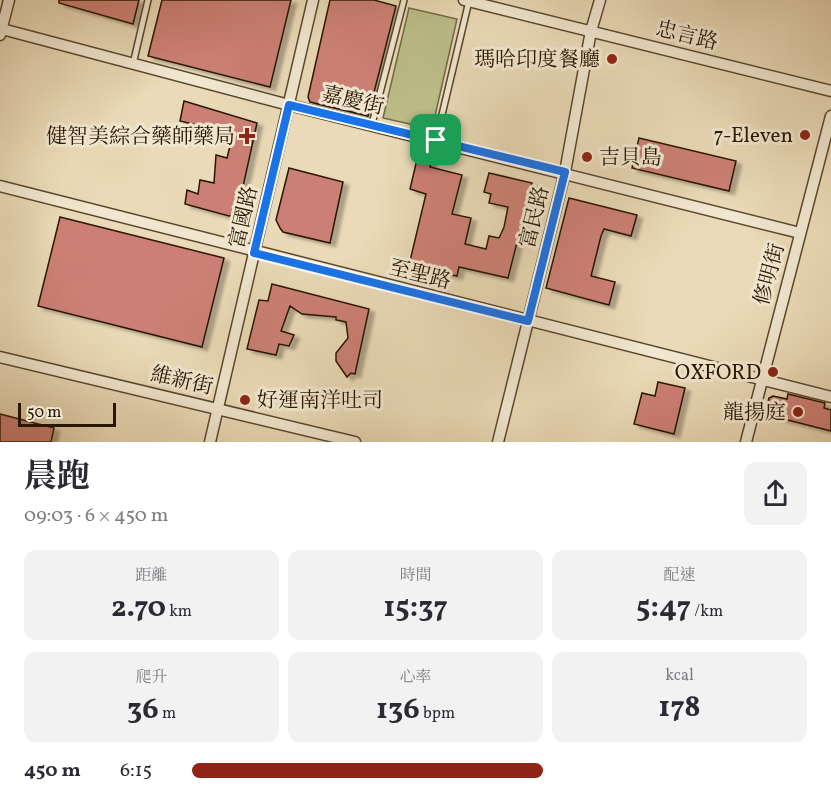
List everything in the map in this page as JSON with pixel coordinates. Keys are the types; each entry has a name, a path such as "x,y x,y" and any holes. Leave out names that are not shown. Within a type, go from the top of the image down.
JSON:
{"street":[{"path":"1,32 9,0"},
{"name":"富國路","path":"210,442 313,0"},
{"name":"富民路","path":"498,442 565,172 591,31 600,0"},
{"name":"忠言路","path":"467,1 831,91"},
{"name":"嘉慶街","path":"1,32 565,172 800,233"},
{"name":"修明街","path":"746,442 831,116"},
{"name":"至聖路","path":"0,186 254,253 831,397"},
{"name":"維新街","path":"0,357 355,442"}],"lane":[{"path":"133,64 148,0"},
{"path":"372,124 404,0"},
{"path":"436,140 467,1"}],"green space":[{"path":"409,8 457,19 432,129 383,118"}],"building":[{"path":"59,0 139,0 133,24 59,3"},
{"path":"162,0 291,0 270,87 148,56"},
{"path":"330,0 374,0 396,6 368,116 310,102 308,97"},
{"path":"184,101 257,123 237,214 229,216 185,204 187,190 198,194 200,180 214,183 216,155 227,158 233,134 180,121"},
{"path":"639,138 736,161 729,191 632,168"},
{"path":"419,151 433,155 430,167 462,175 452,214 471,218 465,244 486,249 489,236 499,238 504,227 508,207 489,203 491,194 484,192 489,173 532,183 508,278 459,267 457,276 409,265 426,194 410,189"},
{"path":"289,168 343,182 330,243 283,232 280,228 276,220"},
{"path":"569,198 637,215 631,236 604,229 601,236 591,276 615,282 609,305 546,288"},
{"path":"60,217 224,258 202,347 38,306"},
{"path":"272,284 369,309 355,374 351,373 347,377 336,361 336,353 348,338 346,322 336,320 336,317 302,314 290,306 281,331 294,335 289,346 279,344 276,355 247,349 259,300 268,301"},
{"path":"658,382 685,388 674,434 634,424 642,393 655,396"},
{"name":"龍揚庭","path":"788,394 825,403 824,408 831,410 831,431 764,414 769,398 773,396 787,399"},
{"path":"0,414 54,428 51,442 0,442"}],"place":[{"name":"瑪哈印度餐廳","path":"612,59"},
{"name":"7-Eleven","path":"805,135"},
{"name":"健智美綜合藥師藥局","path":"247,136"},
{"name":"吉貝島","path":"587,157"},
{"name":"OXFORD","path":"773,372"},
{"name":"好運南洋吐司","path":"245,400"},
{"name":"龍揚庭","path":"798,412"}],"route":[{"path":"289,105 436,140 565,172 528,321 254,253 289,105"}]}
